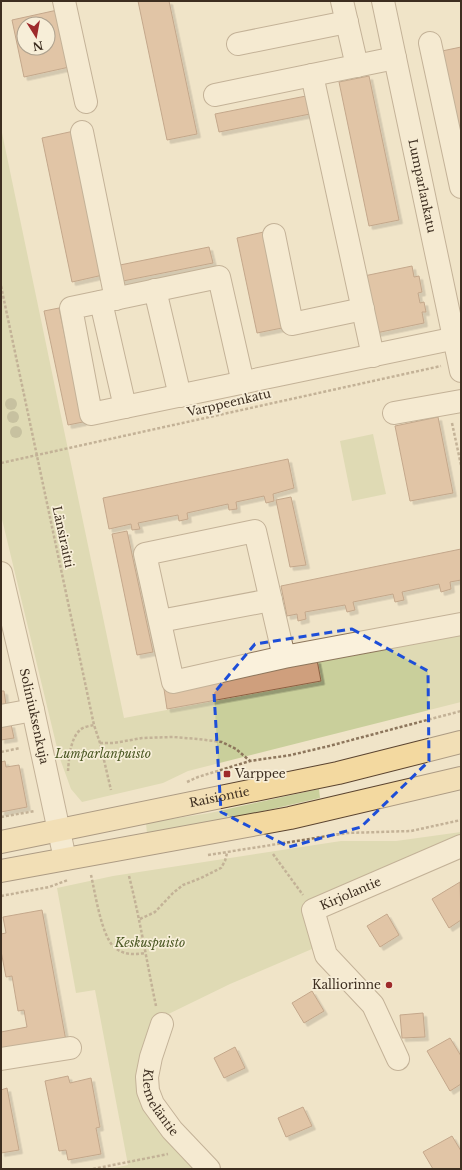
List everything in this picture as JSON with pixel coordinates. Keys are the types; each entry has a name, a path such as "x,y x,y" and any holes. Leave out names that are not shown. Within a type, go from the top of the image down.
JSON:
{"main road":[{"name":"Raisiontie","path":"1,842 338,773 461,742"},
{"path":"1,871 68,870 461,778"}],"street":[{"path":"64,1 86,102"},
{"name":"Lumparlankatu","path":"383,1 458,338 460,367"},
{"path":"238,44 345,11 357,66"},
{"path":"430,43 461,187"},
{"path":"215,95 395,58"},
{"path":"312,75 373,356"},
{"path":"82,132 125,407"},
{"path":"274,235 292,324 363,309"},
{"path":"242,383 219,277 71,308 91,414 180,396 458,338"},
{"path":"155,290 180,396"},
{"path":"394,413 461,401"},
{"path":"284,657 255,531 145,554 173,682 284,657 461,624"},
{"name":"Soliniuksenkuja","path":"1,573 68,870"},
{"path":"160,621 271,600"},
{"path":"1,716 33,710"},
{"name":"Kirjolantie","path":"398,1059 372,1005 326,956 313,910 461,846"},
{"name":"Klemeläntie","path":"162,1024 150,1057 147,1077 148,1092 152,1104 172,1130 209,1169"},
{"path":"1,1059 70,1048"}],"path":[{"name":"Länsiraitti","path":"1,286 94,725 100,743 111,790"},
{"name":"Varppeenkatu","path":"1,463 36,454 460,367"},
{"path":"186,783 198,777 250,761 291,755 329,746 461,711"},
{"path":"68,774 68,762 74,738 80,730 94,725"},
{"path":"100,743 114,743 142,738 173,737 198,739 222,742 236,749 250,761"},
{"path":"1,752 20,748"},
{"path":"1,817 34,811"},
{"path":"206,855 227,853 347,832 411,831 461,820"},
{"path":"140,919 155,912 183,884 201,878 221,868 227,853"},
{"path":"273,854 313,910"},
{"path":"1,896 49,887 68,870"},
{"path":"91,872 104,928 113,946 122,952 133,955 145,953"},
{"path":"129,876 140,919 145,953 157,1010 162,1024"},
{"path":"93,1169 166,1155 186,1145"}],"highlighted area":[{"path":"352,629 428,671 429,761 361,827 289,847 221,812 214,693 255,644"}],"green space":[{"name":"Lumparlanpuisto","path":"1,128 124,718 321,681 317,660 461,631 461,702 188,771 163,783 82,802 71,789 59,756 1,515"},
{"path":"373,434 386,494 352,501 340,441"},
{"path":"319,789 320,798 211,823 147,834 146,823 210,813"},
{"name":"Keskuspuisto","path":"461,832 461,838 301,908 319,946 230,984 150,1023 141,1080 200,1169 109,1169 128,1165 95,990 76,993 57,888 113,876 341,841 396,841"}],"building":[{"path":"138,1 169,1 197,134 167,140"},
{"path":"62,9 74,66 24,77 20,56 56,56 56,16 30,16"},
{"path":"16,19 16,39 12,20"},
{"path":"461,47 461,139 442,51"},
{"path":"369,76 399,220 369,226 339,82"},
{"path":"311,95 315,113 219,132 215,114"},
{"path":"74,131 103,275 72,282 42,138"},
{"path":"268,231 287,327 257,333 237,238"},
{"path":"209,247 213,263 118,282 115,266"},
{"path":"412,266 414,277 419,276 422,292 418,293 420,303 424,302 426,312 422,312 424,323 376,333 364,276"},
{"path":"59,308 83,422 68,425 44,311"},
{"path":"438,417 453,493 410,501 395,426"},
{"path":"288,459 294,488 273,494 274,501 266,503 264,496 236,502 237,509 229,510 228,504 187,513 188,519 179,521 178,515 138,523 140,529 132,530 131,524 109,529 103,498"},
{"path":"291,497 306,565 290,567 276,500"},
{"path":"127,531 153,652 137,655 112,534"},
{"path":"461,549 461,580 450,582 451,589 441,592 439,584 402,592 404,600 395,602 393,594 353,602 355,610 347,612 345,605 305,612 306,619 298,621 297,614 287,616 281,586"},
{"path":"317,660 321,681 167,709 164,689"},
{"path":"1,691 4,691 6,705 1,706"},
{"path":"11,724 14,738 1,740 1,726"},
{"path":"5,761 6,767 19,765 27,807 1,812 1,762"},
{"path":"460,882 461,920 449,928 432,899"},
{"path":"42,910 66,1041 1,1054 1,1032 27,1027 24,1010 18,1011 12,976 6,977 1,951 1,934 6,933 3,917"},
{"path":"387,914 399,935 380,947 367,926"},
{"path":"312,991 324,1011 304,1023 292,1003"},
{"path":"423,1013 425,1037 402,1038 400,1015"},
{"path":"450,1038 461,1056 461,1084 450,1091 427,1051"},
{"path":"235,1047 245,1068 224,1078 214,1058"},
{"path":"68,1076 70,1083 91,1078 100,1127 96,1128 101,1154 68,1160 66,1150 59,1151 45,1081"},
{"path":"7,1088 19,1150 1,1153 1,1090"},
{"path":"303,1107 312,1126 286,1137 278,1118"},
{"path":"452,1136 461,1151 461,1169 433,1169 423,1152"}],"place":[{"name":"Varppee","path":"227,774"},
{"name":"Kalliorinne","path":"389,985"}]}
